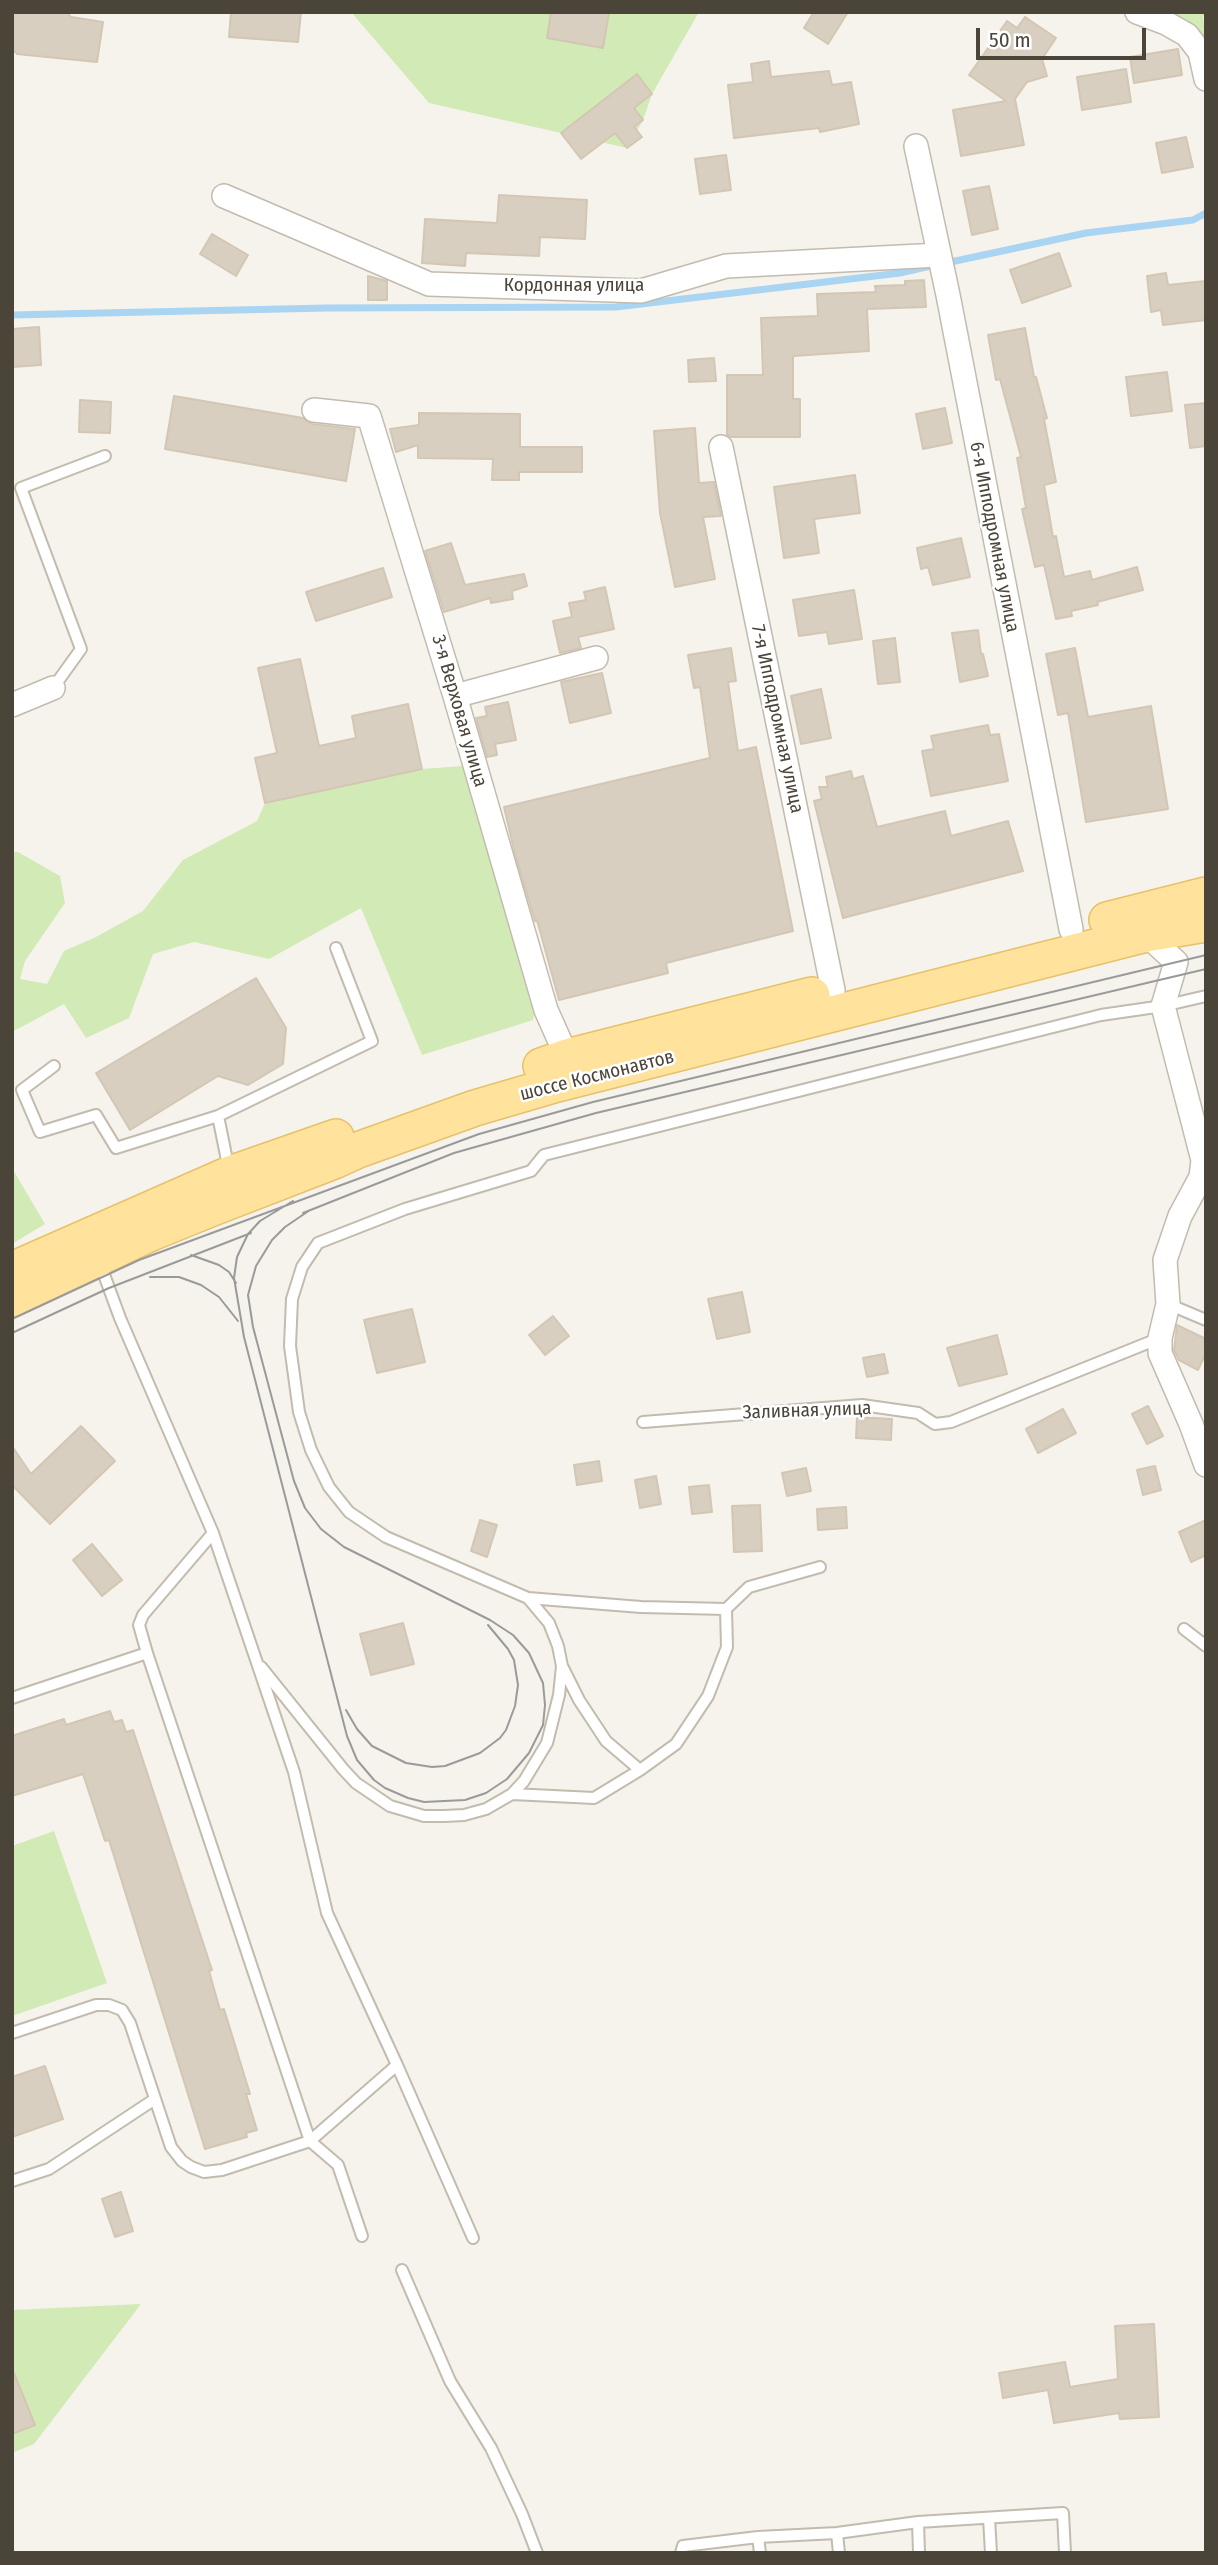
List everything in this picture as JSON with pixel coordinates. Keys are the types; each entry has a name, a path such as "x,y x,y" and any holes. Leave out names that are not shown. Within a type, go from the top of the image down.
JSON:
{"main road":[{"name":"шоссе Космонавтов","path":"12,1270 230,1174 567,1057 1206,895"},
{"name":"шоссе Космонавтов","path":"12,1299 210,1209 314,1170 358,1150 475,1108 557,1084 1146,934 1206,924"}],"street":[{"path":"1137,12 1166,23 1187,35 1200,52 1205,72"},
{"name":"6-я Ипподромная улица","path":"916,146 948,295 1071,929"},
{"name":"Кордонная улица","path":"224,196 429,284 641,290 726,266 939,255"},
{"name":"3-я Верховая улица","path":"314,410 369,416 455,696 546,1010 567,1057"},
{"name":"7-я Ипподромная улица","path":"721,447 833,990"},
{"path":"455,696 596,658"},
{"path":"12,705 53,688"},
{"path":"1146,934 1175,962 1163,1006 1203,1160 1201,1177 1180,1216 1165,1260 1168,1304 1160,1338 1160,1353 1206,1465"}],"lane":[{"path":"53,688 80,649 20,488 106,456"},
{"path":"54,1066 22,1090 40,1132 96,1115 116,1148 218,1116 372,1041 336,948"},
{"path":"820,1567 749,1587 726,1609 641,1607 528,1598 367,1527 328,1488 311,1450 299,1412 290,1346 292,1299 302,1267 318,1242 405,1209 531,1171 544,1155 1101,1015 1163,1006 1206,996"},
{"path":"218,1116 230,1174"},
{"path":"98,1259 120,1318 213,1533 294,1772 327,1913 473,2238"},
{"path":"1168,1304 1206,1320"},
{"name":"Заливная улица","path":"643,1422 862,1405 918,1413 935,1424 951,1422 1084,1371 1160,1338"},
{"path":"213,1533 143,1615 139,1625 146,1653 310,2141 338,2165 362,2235"},
{"path":"528,1598 549,1623 562,1666 579,1700 606,1741 640,1770"},
{"path":"512,1794 594,1798 676,1744 708,1696 727,1647 726,1609"},
{"path":"1184,1629 1206,1646"},
{"path":"12,1698 146,1653"},
{"path":"255,1659 356,1783 390,1806 424,1815 464,1815 486,1809 512,1794 538,1761 547,1743 559,1695 562,1666"},
{"path":"12,2033 96,2005 109,2004 122,2010 130,2023 171,2147 182,2161 204,2172 222,2170 310,2141 397,2065"},
{"path":"12,2181 49,2169 155,2099"},
{"path":"402,2270 450,2381 491,2448 537,2553"},
{"path":"681,2553 683,2546 758,2537 837,2533 919,2522 1063,2513 1065,2553"},
{"path":"989,2518 990,2553"},
{"path":"919,2522 919,2553"},
{"path":"837,2533 839,2553"},
{"path":"758,2537 760,2553"}],"green space":[{"path":"351,12 699,12 652,94 643,120 627,148 429,103"},
{"path":"1130,12 1206,12 1203,17 1206,37"},
{"path":"462,766 537,996 533,1020 422,1055 361,908 269,959 194,942 153,954 129,1018 86,1038 64,1004 12,1032 12,852 18,852 60,876 65,903 25,961 20,979 47,984 64,951 143,911 183,860 257,821 265,803 422,769"},
{"path":"12,1168 45,1224 12,1244"},
{"path":"54,1831 107,1983 12,2016 12,1846"},
{"path":"141,2304 34,2444 12,2453 12,2310"}],"building":[{"path":"12,12 67,12 71,17 103,22 97,62 17,54 12,49"},
{"path":"231,12 301,12 298,42 229,37"},
{"path":"551,12 609,12 603,48 547,38"},
{"path":"814,12 848,12 828,44 804,28"},
{"path":"1025,17 1056,38 1042,59 1047,76 1027,82 1015,99 1024,145 961,156 953,110 1006,101 969,75 1007,21 1017,28"},
{"path":"1178,49 1182,75 1134,83 1130,57"},
{"path":"769,61 771,77 829,71 832,85 851,82 859,124 820,132 819,128 734,138 728,85 753,82 751,64"},
{"path":"1126,69 1131,102 1082,110 1077,77"},
{"path":"637,74 652,94 634,108 643,120 634,127 642,137 627,148 615,133 581,159 561,133"},
{"path":"1186,137 1193,167 1162,173 1156,143"},
{"path":"726,155 731,190 700,194 695,159"},
{"path":"989,186 998,229 972,235 963,191"},
{"path":"499,195 587,200 585,239 540,237 539,256 466,253 465,266 422,263 425,219 497,223"},
{"path":"212,234 248,255 236,276 200,254"},
{"path":"1059,253 1071,286 1022,303 1010,270"},
{"path":"1166,273 1168,285 1206,281 1206,320 1163,325 1161,310 1151,312 1147,276"},
{"path":"368,276 387,281 387,300 368,300"},
{"path":"924,280 926,307 867,309 869,351 793,356 793,399 800,399 800,437 727,435 727,375 763,375 761,318 818,316 817,294 876,292 875,286 905,285 905,281"},
{"path":"39,327 41,365 12,367 12,329"},
{"path":"1025,328 1034,377 1047,418 1044,419 1056,482 1044,485 1053,537 1056,536 1064,577 1090,571 1092,580 1137,567 1143,590 1097,602 1098,605 1071,611 1072,616 1056,619 1044,565 1035,567 1022,509 1026,508 1017,458 1021,457 1000,379 996,380 988,335"},
{"path":"714,358 716,381 689,382 688,360"},
{"path":"1167,372 1172,411 1131,416 1126,377"},
{"path":"174,396 303,418 312,424 355,429 346,481 165,449"},
{"path":"80,400 111,402 110,433 79,432"},
{"path":"1206,403 1206,446 1190,448 1185,405"},
{"path":"945,408 952,443 923,449 916,414"},
{"path":"419,413 520,414 520,447 582,447 582,472 519,472 519,480 492,480 493,459 418,458 418,445 396,452 390,429 419,425"},
{"path":"695,428 699,483 714,482 721,516 703,517 715,579 675,587 660,513 654,431"},
{"path":"855,475 860,513 814,519 819,553 784,558 774,487"},
{"path":"961,538 970,577 933,585 928,567 921,569 917,548"},
{"path":"451,543 465,585 524,574 527,586 512,591 513,599 491,603 490,598 444,612 425,551"},
{"path":"383,568 392,597 316,621 306,592"},
{"path":"605,587 614,629 578,637 581,648 560,653 553,621 572,617 569,603 586,600 584,592"},
{"path":"854,590 862,639 829,644 827,632 799,636 793,600"},
{"path":"978,630 981,654 988,676 960,682 952,633"},
{"path":"895,638 900,682 878,684 873,641"},
{"path":"731,648 736,681 728,682 738,751 756,747 793,931 666,963 668,973 559,1000 515,854 504,807 710,758 700,687 694,688 688,655"},
{"path":"1075,648 1088,717 1151,706 1168,809 1086,822 1068,713 1058,715 1046,654"},
{"path":"300,659 319,746 356,738 352,716 408,704 422,769 265,803 255,758 277,753 258,668"},
{"path":"602,673 611,713 570,723 561,682"},
{"path":"821,689 831,738 801,744 791,696"},
{"path":"508,702 516,740 495,744 497,755 487,757 476,718 487,716 485,707"},
{"path":"988,725 990,735 999,734 1008,781 931,796 922,751 934,749 931,736"},
{"path":"851,771 853,779 863,776 877,827 945,811 951,836 1008,821 1023,871 843,918 814,801 822,799 819,787 828,787 826,777"},
{"path":"256,978 286,1028 283,1064 248,1085 218,1076 130,1130 96,1073"},
{"path":"742,1292 750,1332 717,1339 708,1299"},
{"path":"412,1309 425,1362 377,1373 364,1320"},
{"path":"553,1316 569,1336 545,1355 529,1335"},
{"path":"1177,1325 1206,1339 1206,1353 1198,1370 1179,1360 1174,1350"},
{"path":"997,1335 1007,1374 959,1386 947,1348"},
{"path":"884,1354 888,1373 867,1377 863,1358"},
{"path":"1148,1406 1163,1436 1147,1444 1132,1414"},
{"path":"1063,1409 1076,1433 1038,1453 1026,1429"},
{"path":"857,1417 892,1419 891,1440 856,1438"},
{"path":"81,1426 115,1461 50,1524 12,1485 12,1446 31,1474"},
{"path":"599,1461 602,1481 577,1485 574,1465"},
{"path":"1155,1466 1161,1490 1143,1495 1137,1470"},
{"path":"806,1468 811,1491 787,1496 782,1473"},
{"path":"656,1476 661,1504 640,1508 635,1480"},
{"path":"709,1485 712,1512 692,1514 689,1487"},
{"path":"760,1505 762,1551 734,1552 732,1506"},
{"path":"846,1507 847,1528 818,1530 817,1509"},
{"path":"480,1520 497,1525 487,1557 471,1551"},
{"path":"1206,1520 1206,1555 1191,1562 1179,1532"},
{"path":"92,1544 122,1580 102,1596 73,1560"},
{"path":"403,1623 414,1664 371,1675 360,1634"},
{"path":"110,1711 114,1722 122,1720 126,1732 133,1730 212,1970 209,1971 220,2010 224,2009 250,2094 246,2094 257,2130 246,2133 247,2137 205,2149 109,1840 105,1841 83,1774 12,1796 12,1736 64,1719 66,1725"},
{"path":"45,2066 63,2119 12,2137 12,2077"},
{"path":"121,2192 133,2231 115,2237 102,2199"},
{"path":"1154,2324 1159,2417 1120,2419 1119,2413 1054,2423 1048,2390 1003,2398 999,2373 1065,2362 1070,2387 1118,2379 1115,2326"},
{"path":"12,2368 35,2425 12,2434"}],"waterway":[{"path":"946,263 1086,233 1193,220 1206,213"},
{"path":"12,315 327,308 616,307 900,273 935,265"}],"tram line":[{"path":"12,1319 139,1260 479,1134 593,1102 1206,955"},
{"path":"303,1213 454,1153 596,1113 1206,969"},
{"path":"293,1201 260,1221 248,1234 237,1257 234,1278 244,1337 347,1736 357,1760 374,1780 385,1788 424,1802 465,1800 486,1793 507,1779 529,1753 543,1725 543,1683 529,1653 513,1635 490,1620 344,1547 321,1529 305,1508 294,1481 253,1327 248,1295 256,1266 272,1240 285,1227 310,1210"},
{"path":"12,1333 109,1288 251,1233"},
{"path":"191,1255 219,1265 229,1272 236,1283"},
{"path":"150,1277 179,1277 201,1285 219,1297 238,1321"},
{"path":"346,1710 357,1729 372,1746 406,1763 445,1766 480,1753 506,1730 515,1706 518,1685 514,1660 488,1625"}]}
